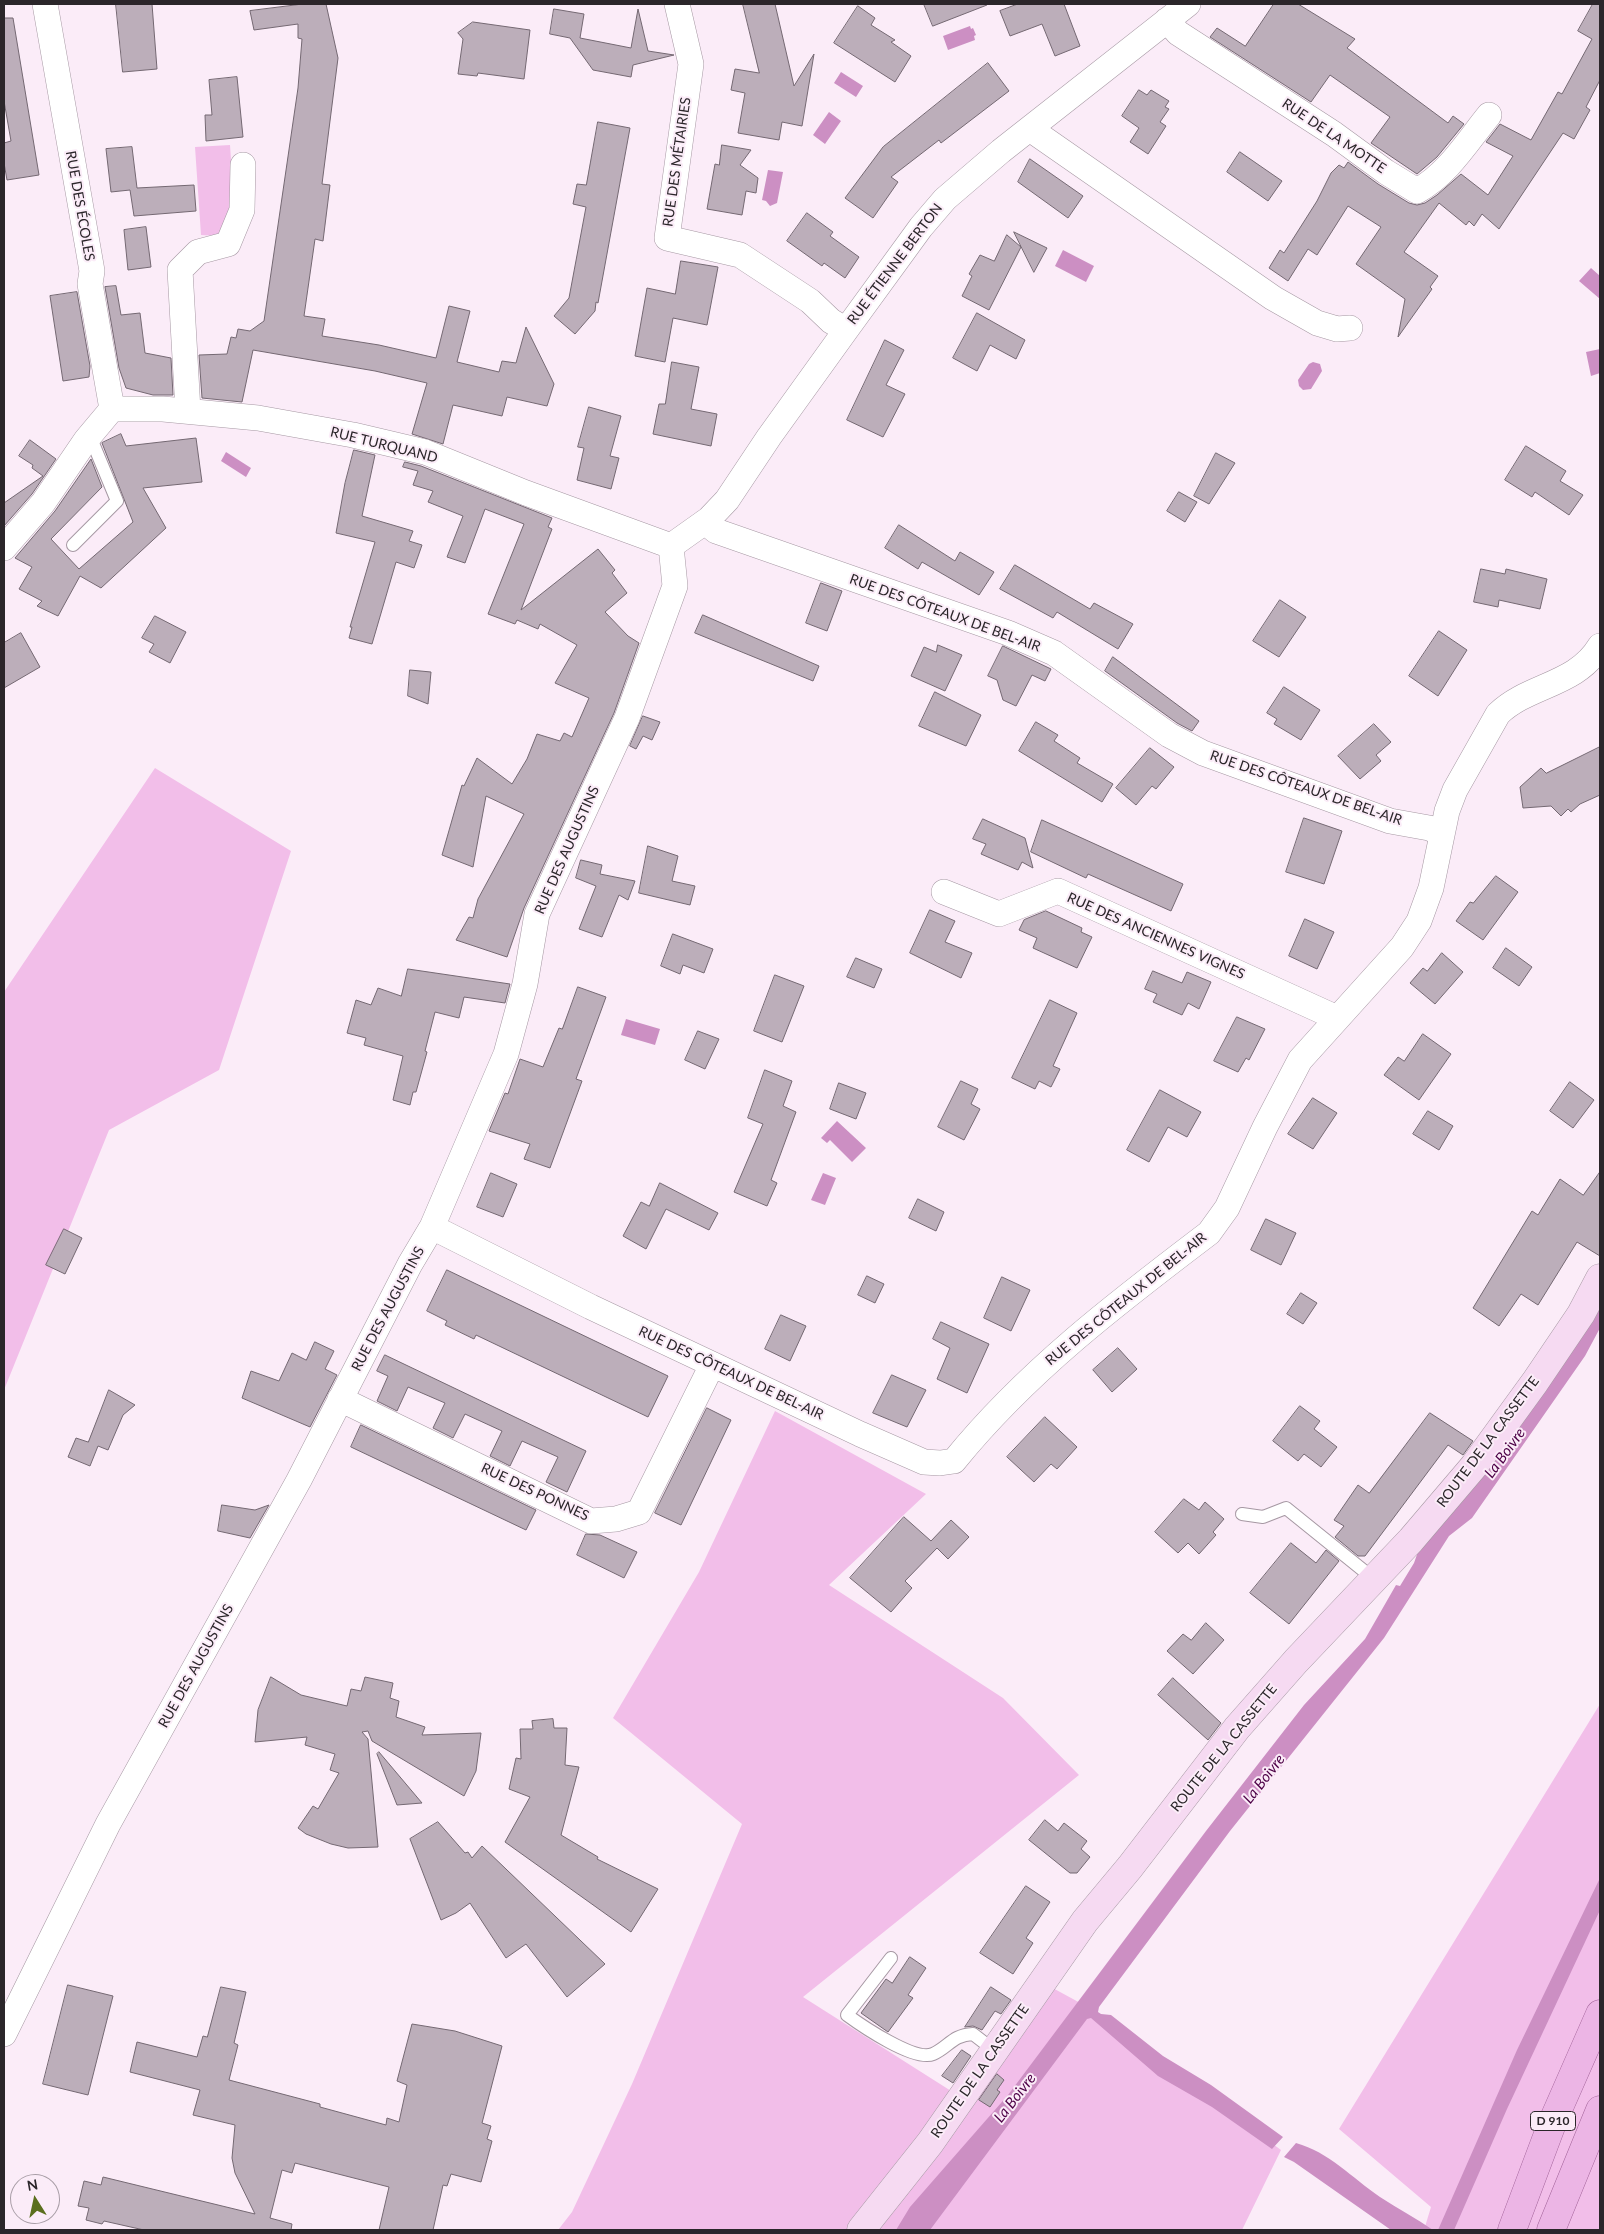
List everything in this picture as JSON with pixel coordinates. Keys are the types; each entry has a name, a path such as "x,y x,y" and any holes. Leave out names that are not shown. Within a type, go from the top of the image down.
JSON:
{"main road":[{"name":"D 910","path":"1512,2230 1553,2121 1600,2014"},
{"name":"D 910","path":"1551,2230 1600,2110"}],"street":[{"name":"RUE DES ÉCOLES","path":"45,4 92,271 90,284 112,409"},
{"name":"RUE DES MÉTAIRIES","path":"677,4 691,64 667,238 740,255 810,301 831,321 846,330"},
{"name":"RUE ÉTIENNE BERTON","path":"671,546 705,522 727,500 768,437 920,227 945,199 1188,4"},
{"name":"RUE DE LA MOTTE","path":"1167,20 1178,33 1334,134 1386,172 1417,191 1432,182 1447,167 1489,115"},
{"path":"1030,129 1273,298 1317,324 1336,329 1350,328"},
{"path":"188,411 180,270 198,252 228,244 242,210 243,166"},
{"name":"RUE TURQUAND","path":"112,409 163,409 258,418 353,435 425,452 526,493 671,546"},
{"path":"4,548 43,503 90,436 112,409"},
{"name":"RUE DES CÔTEAUX DE BEL-AIR","path":"432,1227 582,1303 924,1462 940,1463 954,1461 973,1438 1054,1355 1209,1233 1227,1208 1265,1127 1300,1060 1402,947 1419,921 1431,888 1441,833 1429,828 1390,821 1203,752 1169,735 1054,653 1008,633 716,531 705,522"},
{"name":"RUE DES AUGUSTINS","path":"4,2034 108,1824 298,1480 410,1264 432,1227 506,1054 525,984 538,914 627,718 675,586 671,546"},
{"path":"1441,833 1455,790 1498,714 1509,704 1526,694 1568,677 1600,646"},
{"name":"RUE DES ANCIENNES VIGNES","path":"944,892 999,914 1058,891 1338,1018"},
{"name":"ROUTE DE LA CASSETTE","path":"862,2230 930,2144 1085,1921 1130,1867 1237,1728 1411,1540 1474,1466 1540,1374 1580,1314 1600,1278"},
{"name":"RUE DES PONNES","path":"340,1398 591,1520 616,1519 639,1512 712,1365"}],"lane":[{"path":"73,545 117,501 90,436"},
{"path":"1242,1514 1263,1517 1286,1508 1374,1579"},
{"path":"891,1958 847,2016 881,2039 922,2055 932,2055 961,2034 973,2034 995,2051"}],"shaded area":[{"path":"230,145 233,190 230,217 219,236 201,235 195,147"},
{"path":"155,768 291,851 219,1070 109,1130 4,1390 4,992"},
{"path":"775,1411 926,1494 829,1585 1003,1698 1079,1775 803,1997 959,2096 1049,1986 1084,2005 1281,2150 1242,2230 558,2230 572,2212 632,2084 742,1824 613,1718 699,1572"},
{"path":"1600,1704 1600,2230 1424,2230 1431,2207 1339,2129"}],"water":[{"path":"970,26 976,35 974,36 975,40 948,50 943,36"},
{"path":"841,72 863,86 856,97 834,83"},
{"path":"829,112 841,121 825,144 813,135"},
{"path":"768,170 783,172 777,203 770,206 766,201 762,200"},
{"path":"1063,250 1094,266 1086,282 1055,266"},
{"path":"1591,268 1600,276 1600,299 1579,281"},
{"path":"1600,349 1600,373 1591,376 1586,352"},
{"path":"1313,362 1320,364 1322,371 1311,389 1303,390 1299,386 1298,380 1309,364"},
{"path":"226,452 251,468 246,477 221,461"},
{"path":"626,1019 660,1029 655,1045 621,1035"},
{"path":"837,1121 866,1148 852,1162 830,1140 827,1143 821,1138"},
{"path":"823,1173 836,1178 825,1205 811,1200"},
{"name":"La Boivre","path":"1600,1302 1600,1328 1585,1356 1472,1518 1449,1536 1384,1638 1230,1831 1099,2007 1098,2012 1111,2015 1163,2056 1211,2085 1283,2137 1272,2149 1212,2107 1158,2076 1091,2018 1087,2019 930,2230 896,2230 910,2207 1008,2095 1206,1831 1304,1705 1365,1639 1396,1585 1400,1586 1414,1563 1420,1546"},
{"path":"1600,1878 1600,1910 1507,2109 1454,2230 1438,2230 1517,2050"},
{"path":"1296,2143 1330,2159 1380,2197 1433,2230 1391,2230 1294,2162 1284,2157"}],"building":[{"path":"116,4 152,4 157,69 123,72"},
{"path":"303,4 326,4 338,58 322,184 330,185 323,241 315,239 304,316 325,319 322,336 379,345 436,358 449,306 470,311 457,362 499,372 502,361 516,363 526,327 554,384 547,406 507,397 502,416 453,405 443,444 412,434 427,383 375,371 253,350 242,402 202,398 199,355 227,354 231,337 236,338 238,329 250,331 264,321 298,88 302,39 298,38 298,24 254,30 250,11"},
{"path":"743,4 775,4 794,86 814,54 802,126 782,122 779,140 738,133 745,93 731,90 735,69 759,73"},
{"path":"924,4 987,4 987,5 933,26"},
{"path":"1018,4 1064,4 1080,46 1055,56 1042,24 1010,36 1000,11"},
{"path":"1274,4 1298,4 1355,39 1347,48 1448,123 1453,116 1464,124 1437,157 1417,174 1371,143 1390,117 1330,75 1311,102 1210,37 1217,28 1245,46"},
{"path":"1593,4 1600,4 1600,80 1586,107 1590,110 1574,139 1563,133 1499,229 1482,214 1474,226 1469,221 1466,225 1439,203 1404,252 1438,276 1430,287 1432,289 1398,337 1405,299 1356,264 1381,227 1348,206 1317,255 1308,249 1288,281 1269,268 1280,250 1284,253 1317,201 1331,173 1339,165 1344,168 1348,162 1378,184 1409,203 1417,205 1425,203 1437,195 1461,174 1488,195 1513,156 1486,142 1500,124 1531,140 1558,92 1562,94 1592,39 1578,31"},
{"path":"858,6 875,18 871,25 895,40 891,42 911,56 895,82 834,43"},
{"path":"554,9 584,14 580,38 631,48 638,9 648,51 674,55 633,65 631,77 593,70 570,38 550,34"},
{"path":"4,18 13,18 39,175 7,180 4,163 4,143 11,141 4,101"},
{"path":"473,22 530,30 524,79 478,73 477,76 458,74 463,39 458,33"},
{"path":"988,63 1009,91 941,143 939,140 891,177 898,182 873,218 845,198 883,147"},
{"path":"237,77 243,137 206,141 205,115 212,115 209,80"},
{"path":"1139,90 1147,95 1151,90 1169,101 1165,107 1169,109 1160,122 1166,126 1148,154 1130,142 1139,128 1122,116"},
{"path":"598,122 630,128 598,303 596,302 595,311 575,334 554,316 569,298 586,207 573,204 577,184 586,185"},
{"path":"722,145 751,150 740,165 758,178 756,193 746,191 742,215 707,209 715,164 719,165"},
{"path":"132,147 137,188 194,185 196,211 134,216 130,190 111,192 106,149"},
{"path":"1240,152 1282,181 1268,201 1227,172"},
{"path":"1030,159 1083,196 1068,218 1018,182"},
{"path":"807,213 833,232 830,236 859,257 845,278 824,263 822,266 787,241"},
{"path":"146,227 151,267 128,270 124,230"},
{"path":"1014,232 1047,248 1034,272"},
{"path":"1007,235 1021,247 989,310 962,296 972,276 969,274 980,255 994,261"},
{"path":"681,261 718,267 707,325 673,318 665,362 635,356 647,288 675,294"},
{"path":"116,286 121,315 140,313 145,353 171,358 173,395 153,395 126,388 119,368 105,287"},
{"path":"77,292 90,366 89,377 63,381 50,296"},
{"path":"977,313 1025,340 1016,359 990,345 977,371 953,358"},
{"path":"885,340 904,350 886,385 905,394 883,437 847,420"},
{"path":"672,362 699,367 691,409 717,414 711,446 653,434 659,404 665,404"},
{"path":"589,407 621,416 610,456 619,458 611,489 577,480 584,448 578,447"},
{"path":"121,434 126,446 196,438 202,482 143,488 166,528 101,588 80,576 58,616 37,606 42,601 19,589 32,567 15,558 55,511 91,459 102,487 51,539 79,569 133,522 102,443"},
{"path":"30,440 56,459 32,494 4,526 4,503 43,476 32,468 33,465 19,456"},
{"path":"1526,446 1566,471 1560,481 1583,495 1569,515 1535,492 1532,497 1505,480"},
{"path":"354,450 375,455 362,516 413,531 409,541 422,545 414,568 396,562 372,644 349,638 352,627 350,627 375,542 336,533 345,483"},
{"path":"1216,453 1235,463 1209,504 1194,496"},
{"path":"405,462 421,466 552,518 548,527 552,529 521,610 598,549 615,570 612,573 627,593 605,612 628,636 639,643 614,713 524,908 507,957 456,940 469,917 473,918 478,899 524,814 486,796 473,867 442,855 462,785 464,786 477,758 512,784 527,759 537,734 560,741 564,733 572,737 589,698 555,683 577,645 540,624 538,629 517,620 515,624 488,614 524,524 485,509 465,563 447,557 463,516 428,502 433,491 413,485 418,471 403,467"},
{"path":"1179,492 1197,502 1185,522 1167,511"},
{"path":"899,525 955,561 960,552 994,572 979,595 922,562 918,569 885,548"},
{"path":"1015,565 1090,609 1094,603 1133,624 1118,649 1057,612 1053,618 1000,589"},
{"path":"1481,569 1505,574 1506,569 1547,579 1540,609 1499,600 1498,607 1474,602"},
{"path":"821,583 842,591 827,631 806,623"},
{"path":"1280,600 1306,617 1279,657 1253,641"},
{"path":"703,615 819,666 813,681 695,633"},
{"path":"155,616 186,632 170,663 149,652 154,644 142,638"},
{"path":"1439,631 1467,650 1438,696 1409,676"},
{"path":"21,633 40,667 4,688 4,643"},
{"path":"938,645 962,655 945,691 911,676 924,647 936,652"},
{"path":"1003,646 1051,669 1045,681 1032,675 1016,706 1003,700 997,680 988,676"},
{"path":"1113,657 1199,721 1192,731 1177,723 1105,671"},
{"path":"410,670 431,672 428,704 408,696"},
{"path":"1284,687 1320,710 1301,740 1274,724 1277,719 1267,713"},
{"path":"935,692 981,715 966,746 919,726"},
{"path":"643,716 660,722 652,740 643,736 636,749 630,746"},
{"path":"1036,722 1058,735 1054,741 1080,758 1077,763 1113,784 1102,802 1019,751"},
{"path":"1374,724 1391,742 1376,755 1381,761 1360,779 1338,756"},
{"path":"1600,747 1600,795 1580,804 1571,812 1568,809 1561,816 1551,806 1523,808 1520,787 1541,768 1546,773"},
{"path":"1150,748 1174,767 1156,789 1152,786 1136,805 1116,788"},
{"path":"1304,818 1342,831 1324,884 1286,872"},
{"path":"983,819 1025,838 1033,868 1022,862 1018,870 981,854 986,844 973,839"},
{"path":"1042,820 1183,884 1171,911 1088,874 1086,878 1031,852"},
{"path":"648,846 678,856 672,881 695,886 690,905 639,893"},
{"path":"581,860 602,865 600,874 635,881 628,900 619,895 602,937 579,929 596,886 576,878"},
{"path":"1496,876 1518,892 1483,940 1456,921 1470,902 1473,903"},
{"path":"930,910 955,921 945,942 972,953 961,978 910,953"},
{"path":"1046,911 1082,928 1081,932 1092,937 1077,968 1033,948 1037,938 1019,930 1024,920"},
{"path":"1305,919 1334,932 1317,969 1289,956"},
{"path":"673,934 713,949 704,973 683,965 680,974 661,966"},
{"path":"1506,948 1532,967 1519,986 1493,968"},
{"path":"1442,953 1463,972 1435,1004 1410,983 1423,968 1427,971"},
{"path":"856,958 882,969 874,988 847,977"},
{"path":"408,969 510,984 505,1003 464,997 459,1018 435,1012 425,1051 427,1052 416,1092 413,1092 410,1105 393,1100 403,1056 364,1045 366,1038 347,1033 356,1000 371,1005 378,988 401,996"},
{"path":"1153,971 1182,983 1187,972 1211,982 1199,1009 1188,1003 1182,1015 1153,1002 1157,994 1145,989"},
{"path":"775,975 804,986 782,1042 754,1031"},
{"path":"578,987 606,997 576,1079 582,1081 550,1168 524,1159 530,1144 489,1131 505,1093 508,1094 520,1059 543,1067 559,1028 562,1029"},
{"path":"1050,1000 1077,1013 1053,1066 1060,1069 1051,1087 1039,1081 1035,1089 1012,1078"},
{"path":"1237,1017 1265,1029 1249,1060 1246,1058 1238,1072 1214,1061"},
{"path":"698,1031 719,1039 705,1069 685,1060"},
{"path":"1423,1034 1451,1054 1419,1100 1384,1075 1398,1057 1404,1061"},
{"path":"765,1070 792,1081 783,1106 796,1112 771,1180 777,1183 767,1206 734,1192 763,1124 748,1118"},
{"path":"961,1081 978,1089 971,1104 980,1109 964,1140 938,1127"},
{"path":"1570,1082 1594,1100 1573,1128 1550,1111"},
{"path":"839,1083 866,1093 856,1119 830,1109"},
{"path":"1160,1090 1201,1112 1187,1137 1168,1127 1149,1162 1127,1150"},
{"path":"1313,1098 1337,1113 1313,1149 1288,1134"},
{"path":"1428,1111 1453,1126 1439,1150 1413,1134"},
{"path":"1600,1172 1600,1256 1577,1242 1538,1305 1521,1294 1499,1326 1473,1308 1532,1211 1538,1215 1560,1179 1583,1195"},
{"path":"491,1173 517,1184 503,1217 477,1207"},
{"path":"660,1183 718,1213 709,1230 666,1209 646,1249 623,1236 641,1202 649,1206"},
{"path":"918,1199 944,1212 936,1231 909,1218"},
{"path":"1266,1219 1296,1233 1281,1265 1251,1250"},
{"path":"64,1229 82,1238 65,1274 46,1265"},
{"path":"447,1270 668,1376 648,1417 476,1335 474,1339 445,1325 447,1321 427,1311"},
{"path":"867,1276 884,1284 875,1303 858,1295"},
{"path":"1002,1277 1030,1290 1011,1331 984,1318"},
{"path":"1301,1293 1317,1303 1303,1324 1287,1314"},
{"path":"781,1315 806,1326 790,1361 765,1349"},
{"path":"941,1322 989,1344 967,1393 937,1379 950,1348 933,1339"},
{"path":"315,1342 334,1351 325,1369 337,1375 310,1427 242,1398 251,1371 279,1381 292,1353 306,1360"},
{"path":"1118,1348 1137,1369 1112,1392 1093,1370"},
{"path":"385,1355 586,1451 567,1492 546,1482 558,1457 522,1441 510,1466 490,1456 502,1431 465,1414 453,1438 433,1428 445,1403 408,1387 397,1411 377,1401 388,1376 377,1371"},
{"path":"892,1375 926,1390 907,1427 873,1413"},
{"path":"109,1390 135,1405 123,1415 108,1450 98,1446 90,1466 68,1457 76,1438 88,1442"},
{"path":"1300,1406 1320,1421 1314,1429 1337,1447 1321,1467 1304,1454 1298,1461 1273,1441"},
{"path":"707,1408 731,1420 681,1525 655,1513"},
{"path":"1430,1413 1473,1441 1463,1455 1448,1445 1365,1556 1358,1556 1335,1537 1344,1526 1334,1520 1358,1485 1369,1493"},
{"path":"1045,1417 1077,1447 1057,1469 1051,1464 1034,1482 1007,1457"},
{"path":"361,1425 536,1510 526,1530 351,1447"},
{"path":"1184,1499 1199,1510 1205,1502 1224,1519 1213,1532 1216,1535 1199,1554 1188,1543 1178,1553 1155,1532"},
{"path":"222,1505 255,1510 269,1505 250,1538 218,1531"},
{"path":"904,1517 931,1541 951,1520 969,1537 948,1559 937,1548 905,1581 912,1588 891,1612 850,1578"},
{"path":"586,1534 600,1535 637,1552 624,1578 577,1555"},
{"path":"1291,1543 1316,1563 1326,1550 1339,1561 1289,1624 1250,1593"},
{"path":"1206,1623 1224,1640 1193,1674 1167,1651 1183,1634 1191,1640"},
{"path":"271,1677 301,1695 347,1706 351,1689 361,1691 365,1677 393,1683 390,1698 399,1701 396,1717 425,1727 422,1735 481,1733 476,1771 464,1796 372,1741 368,1731 362,1732 368,1739 378,1847 348,1848 331,1844 306,1834 298,1828 313,1806 318,1809 339,1773 330,1770 335,1754 305,1745 307,1737 255,1742 258,1710"},
{"path":"1173,1678 1221,1723 1208,1740 1158,1695"},
{"path":"553,1719 554,1728 567,1728 565,1765 579,1767 561,1835 598,1857 597,1859 658,1889 631,1932 505,1842 530,1797 509,1789 516,1758 521,1759 520,1729 533,1729 532,1721"},
{"path":"379,1752 422,1803 397,1805 377,1754"},
{"path":"1045,1820 1058,1831 1064,1823 1087,1841 1081,1849 1090,1857 1077,1873 1070,1873 1029,1840"},
{"path":"438,1822 465,1853 468,1852 472,1858 482,1846 605,1964 567,1997 526,1944 506,1958 470,1903 456,1913 441,1920 410,1839"},
{"path":"1026,1886 1050,1902 1026,1938 1033,1943 1013,1974 980,1953"},
{"path":"910,1957 926,1968 908,1995 913,1998 888,2032 861,2013 886,1979 892,1983"},
{"path":"68,1985 113,1996 88,2095 43,2084"},
{"path":"221,1987 246,1992 234,2043 238,2045 229,2080 320,2104 320,2107 386,2125 387,2118 399,2122 407,2085 397,2081 412,2024 455,2031 502,2046 482,2123 491,2126 487,2139 492,2141 481,2182 451,2174 447,2186 443,2185 433,2230 379,2230 389,2187 295,2163 292,2173 282,2170 270,2218 292,2224 291,2230 144,2230 104,2221 102,2224 86,2220 89,2208 78,2206 84,2181 101,2185 103,2177 255,2214 235,2173 232,2158 235,2125 193,2115 200,2090 130,2072 137,2042 197,2057 203,2036 207,2037"},
{"path":"991,1987 1011,2000 1001,2014 995,2011 982,2030 973,2026 965,2027"},
{"path":"962,2050 971,2056 953,2083 942,2076"},
{"path":"997,2074 1004,2080 997,2090 1000,2092 990,2107 979,2100"}]}
